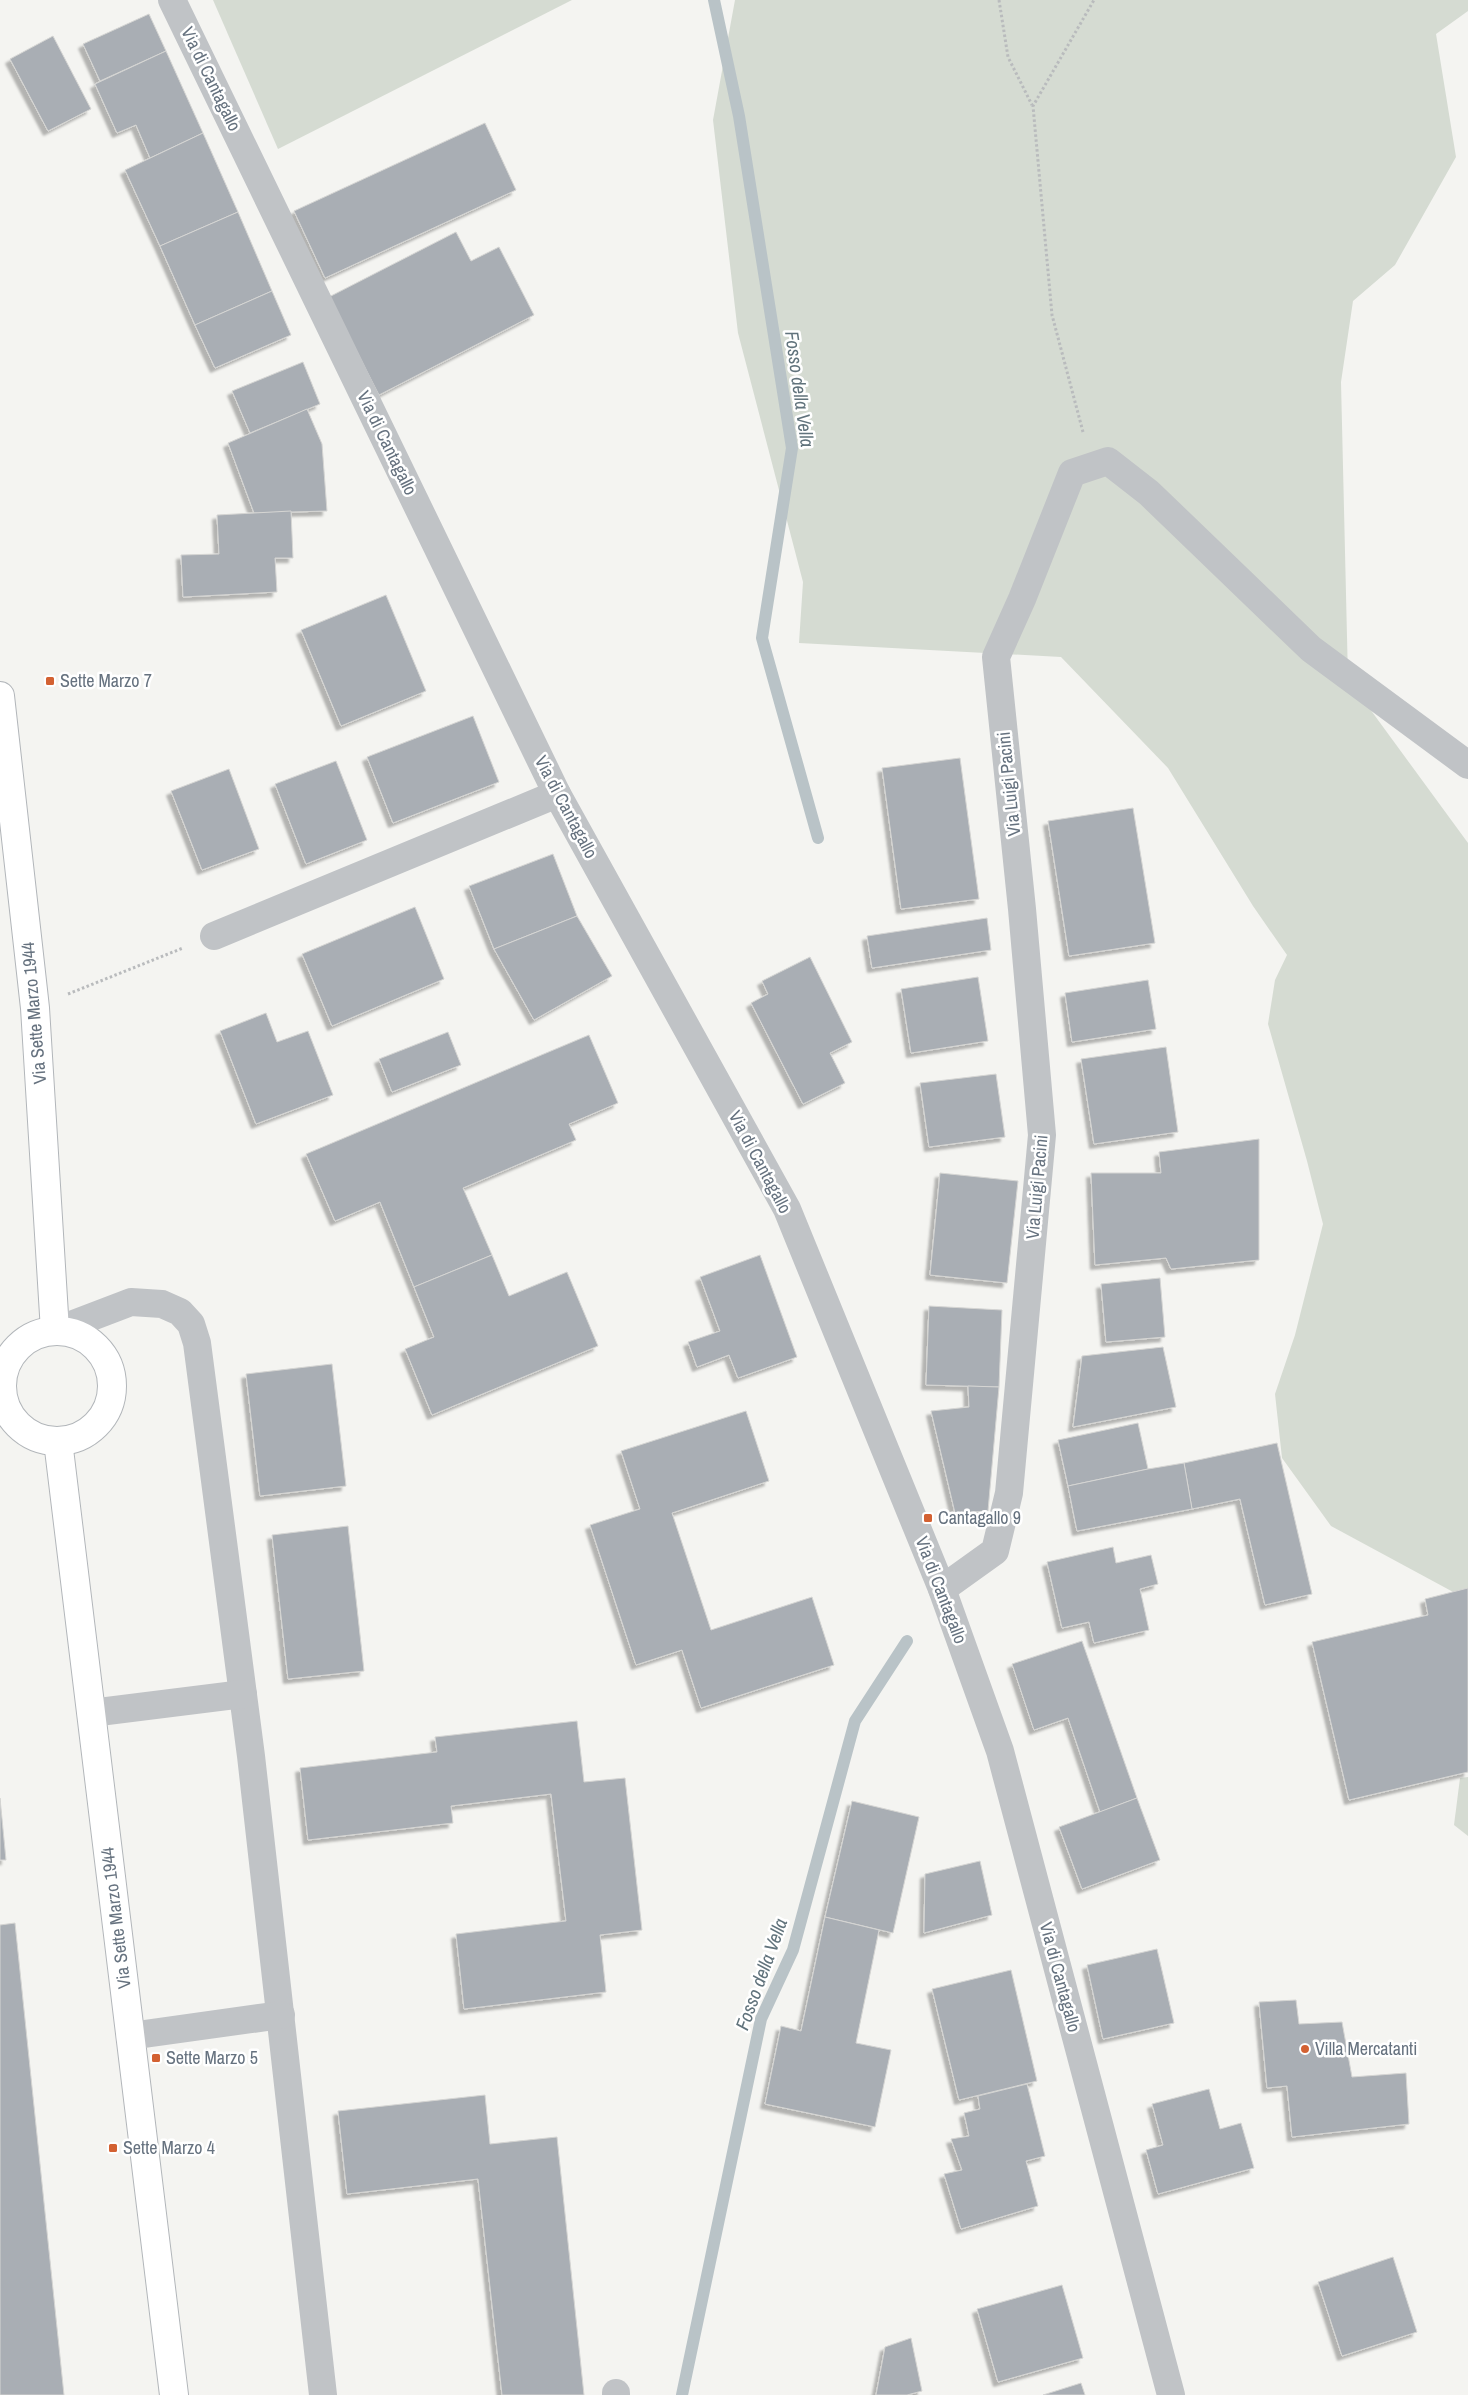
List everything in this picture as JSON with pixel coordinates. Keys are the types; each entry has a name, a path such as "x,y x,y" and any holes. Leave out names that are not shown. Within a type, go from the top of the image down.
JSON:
{"street":[{"name":"Via di Cantagallo","path":"172,0 557,794 787,1209 942,1589 1000,1751 1171,2395"},
{"path":"1108,461 1149,493 1311,649 1468,765"},
{"name":"Via Luigi Pacini","path":"942,1589 995,1551 1009,1493 1042,1135 1022,909 996,657 1022,600 1072,473 1108,461"},
{"name":"Via Sette Marzo 1944","path":"0,696 35,1008 55,1331"},
{"path":"214,936 557,794"},
{"path":"55,1331 74,1333 91,1343 107,1361 112,1380 110,1402 102,1419 95,1426 76,1438 58,1441 37,1438 21,1428 9,1413 5,1404 2,1395 1,1377 10,1355 24,1342 36,1335 55,1331 131,1302 162,1304 180,1312 191,1324 197,1343 243,1694 281,2015 322,2395"},
{"name":"Via Sette Marzo 1944","path":"58,1441 174,2395"},
{"path":"91,1713 243,1694"},
{"path":"130,2036 281,2015"}],"path":[{"path":"999,0 1008,56 1033,106 1052,314 1083,432 1108,461"},
{"path":"1033,106 1094,0"},
{"path":"35,1008 214,936"}],"shaded area":[{"path":"213,0 572,0 278,149"},
{"path":"735,0 1468,0 1468,11 1436,34 1456,157 1395,265 1353,301 1341,382 1348,679 1468,843 1468,1600 1331,1526 1282,1458 1275,1394 1295,1335 1323,1224 1268,1024 1275,980 1287,955 1253,906 1168,768 1061,657 799,643 803,582 738,333 713,120"},
{"path":"1468,1777 1468,1836 1454,1825 1460,1778"}],"building":[{"path":"149,14 166,51 100,81 83,44"},
{"path":"53,36 91,109 48,131 10,59"},
{"path":"166,51 203,133 150,158 136,125 117,133 95,84"},
{"path":"485,123 516,190 325,278 294,211"},
{"path":"203,133 238,212 160,246 125,170"},
{"path":"238,212 272,291 195,325 160,246"},
{"path":"456,232 471,261 499,247 534,315 379,395 329,297"},
{"path":"272,291 291,335 215,368 195,325"},
{"path":"303,362 320,404 250,433 232,391"},
{"path":"307,409 322,444 327,511 254,513 228,443"},
{"path":"291,511 293,558 275,558 277,592 183,597 181,555 219,554 217,515"},
{"path":"386,595 426,691 341,726 301,630"},
{"path":"473,716 499,782 393,823 367,757"},
{"path":"960,758 979,899 901,909 882,768"},
{"path":"336,761 367,840 306,864 275,784"},
{"path":"229,769 259,849 202,870 171,791"},
{"path":"1133,808 1155,943 1069,956 1048,821"},
{"path":"553,854 577,916 494,949 469,886"},
{"path":"415,907 444,979 332,1026 302,954"},
{"path":"577,916 612,976 534,1020 494,949"},
{"path":"987,918 991,950 872,968 867,936"},
{"path":"810,957 852,1042 830,1053 845,1083 803,1104 751,1003 768,994 762,981"},
{"path":"978,977 988,1041 911,1053 901,989"},
{"path":"1148,980 1156,1029 1072,1042 1065,993"},
{"path":"266,1013 277,1042 308,1031 333,1095 256,1124 220,1031"},
{"path":"448,1032 461,1065 392,1092 379,1059"},
{"path":"589,1035 618,1103 569,1124 576,1140 463,1188 492,1255 414,1287 380,1202 335,1221 306,1154"},
{"path":"1166,1047 1178,1132 1094,1144 1081,1059"},
{"path":"996,1074 1005,1137 929,1147 920,1083"},
{"path":"1259,1139 1259,1260 1171,1269 1166,1258 1095,1265 1091,1173 1161,1173 1159,1152"},
{"path":"940,1173 1018,1181 1007,1283 930,1275"},
{"path":"492,1255 509,1296 567,1272 598,1346 432,1415 405,1349 434,1337 414,1287"},
{"path":"760,1255 797,1357 738,1378 729,1355 697,1367 688,1342 720,1331 700,1277"},
{"path":"1160,1278 1165,1337 1106,1342 1101,1284"},
{"path":"929,1306 1002,1310 999,1387 926,1385"},
{"path":"1163,1347 1176,1407 1073,1427 1082,1356"},
{"path":"332,1364 346,1486 260,1496 246,1374"},
{"path":"968,1386 999,1387 988,1511 955,1513 931,1411 969,1407"},
{"path":"746,1411 769,1481 672,1513 711,1630 812,1597 834,1665 701,1708 682,1650 636,1665 590,1525 640,1509 621,1451"},
{"path":"1138,1423 1148,1469 1068,1486 1058,1440"},
{"path":"1277,1443 1312,1594 1265,1605 1240,1499 1192,1509 1184,1463"},
{"path":"1184,1463 1192,1509 1077,1531 1068,1486"},
{"path":"348,1526 364,1671 288,1679 272,1535"},
{"path":"1113,1547 1116,1563 1151,1555 1158,1584 1140,1589 1149,1630 1094,1643 1089,1622 1062,1628 1047,1562"},
{"path":"1468,1588 1468,1772 1349,1800 1312,1642 1428,1615 1425,1599"},
{"path":"1082,1641 1137,1798 1100,1812 1068,1718 1034,1730 1012,1664"},
{"path":"577,1721 584,1782 625,1778 642,1930 600,1935 606,1992 464,2009 456,1934 566,1921 551,1794 451,1806 453,1823 308,1840 300,1768 437,1752 435,1737"},
{"path":"0,1798 6,1860 0,1860"},
{"path":"1137,1798 1160,1860 1082,1889 1059,1827"},
{"path":"852,1801 919,1817 893,1933 825,1917"},
{"path":"980,1861 992,1915 924,1933 925,1874"},
{"path":"825,1917 879,1930 856,2043 891,2050 875,2127 765,2104 781,2026 801,2031"},
{"path":"15,1923 64,2395 0,2395 0,1925"},
{"path":"1157,1949 1174,2023 1103,2039 1087,1965"},
{"path":"1011,1970 1037,2081 959,2100 932,1989"},
{"name":"Villa Mercatanti","path":"1296,2000 1299,2024 1342,2022 1352,2077 1406,2073 1409,2124 1292,2137 1287,2086 1267,2088 1259,2002"},
{"path":"1027,2084 1045,2156 1026,2161 1038,2206 961,2229 944,2174 962,2170 951,2139 969,2136 964,2113 980,2109 978,2096"},
{"path":"1209,2089 1220,2129 1241,2123 1254,2168 1158,2194 1146,2150 1163,2145 1152,2104"},
{"path":"485,2095 490,2144 557,2137 584,2395 502,2395 478,2179 347,2194 338,2111"},
{"path":"1393,2257 1417,2332 1342,2356 1318,2282"},
{"path":"1062,2285 1083,2358 998,2382 977,2309"},
{"path":"911,2338 922,2391 907,2395 876,2395 885,2347"},
{"path":"1081,2383 1085,2395 1043,2395"}],"waterway":[{"name":"Fosso della Vella","path":"714,0 739,116 792,448 762,638 818,838"},
{"name":"Fosso della Vella","path":"682,2395 761,2019 793,1950 855,1721 907,1641"}],"place":[{"name":"Sette Marzo 7","path":"50,681"},
{"name":"Cantagallo 9","path":"928,1518"},
{"name":"Villa Mercatanti","path":"1305,2049"},
{"name":"Sette Marzo 5","path":"156,2058"},
{"name":"Sette Marzo 4","path":"113,2148"}]}
